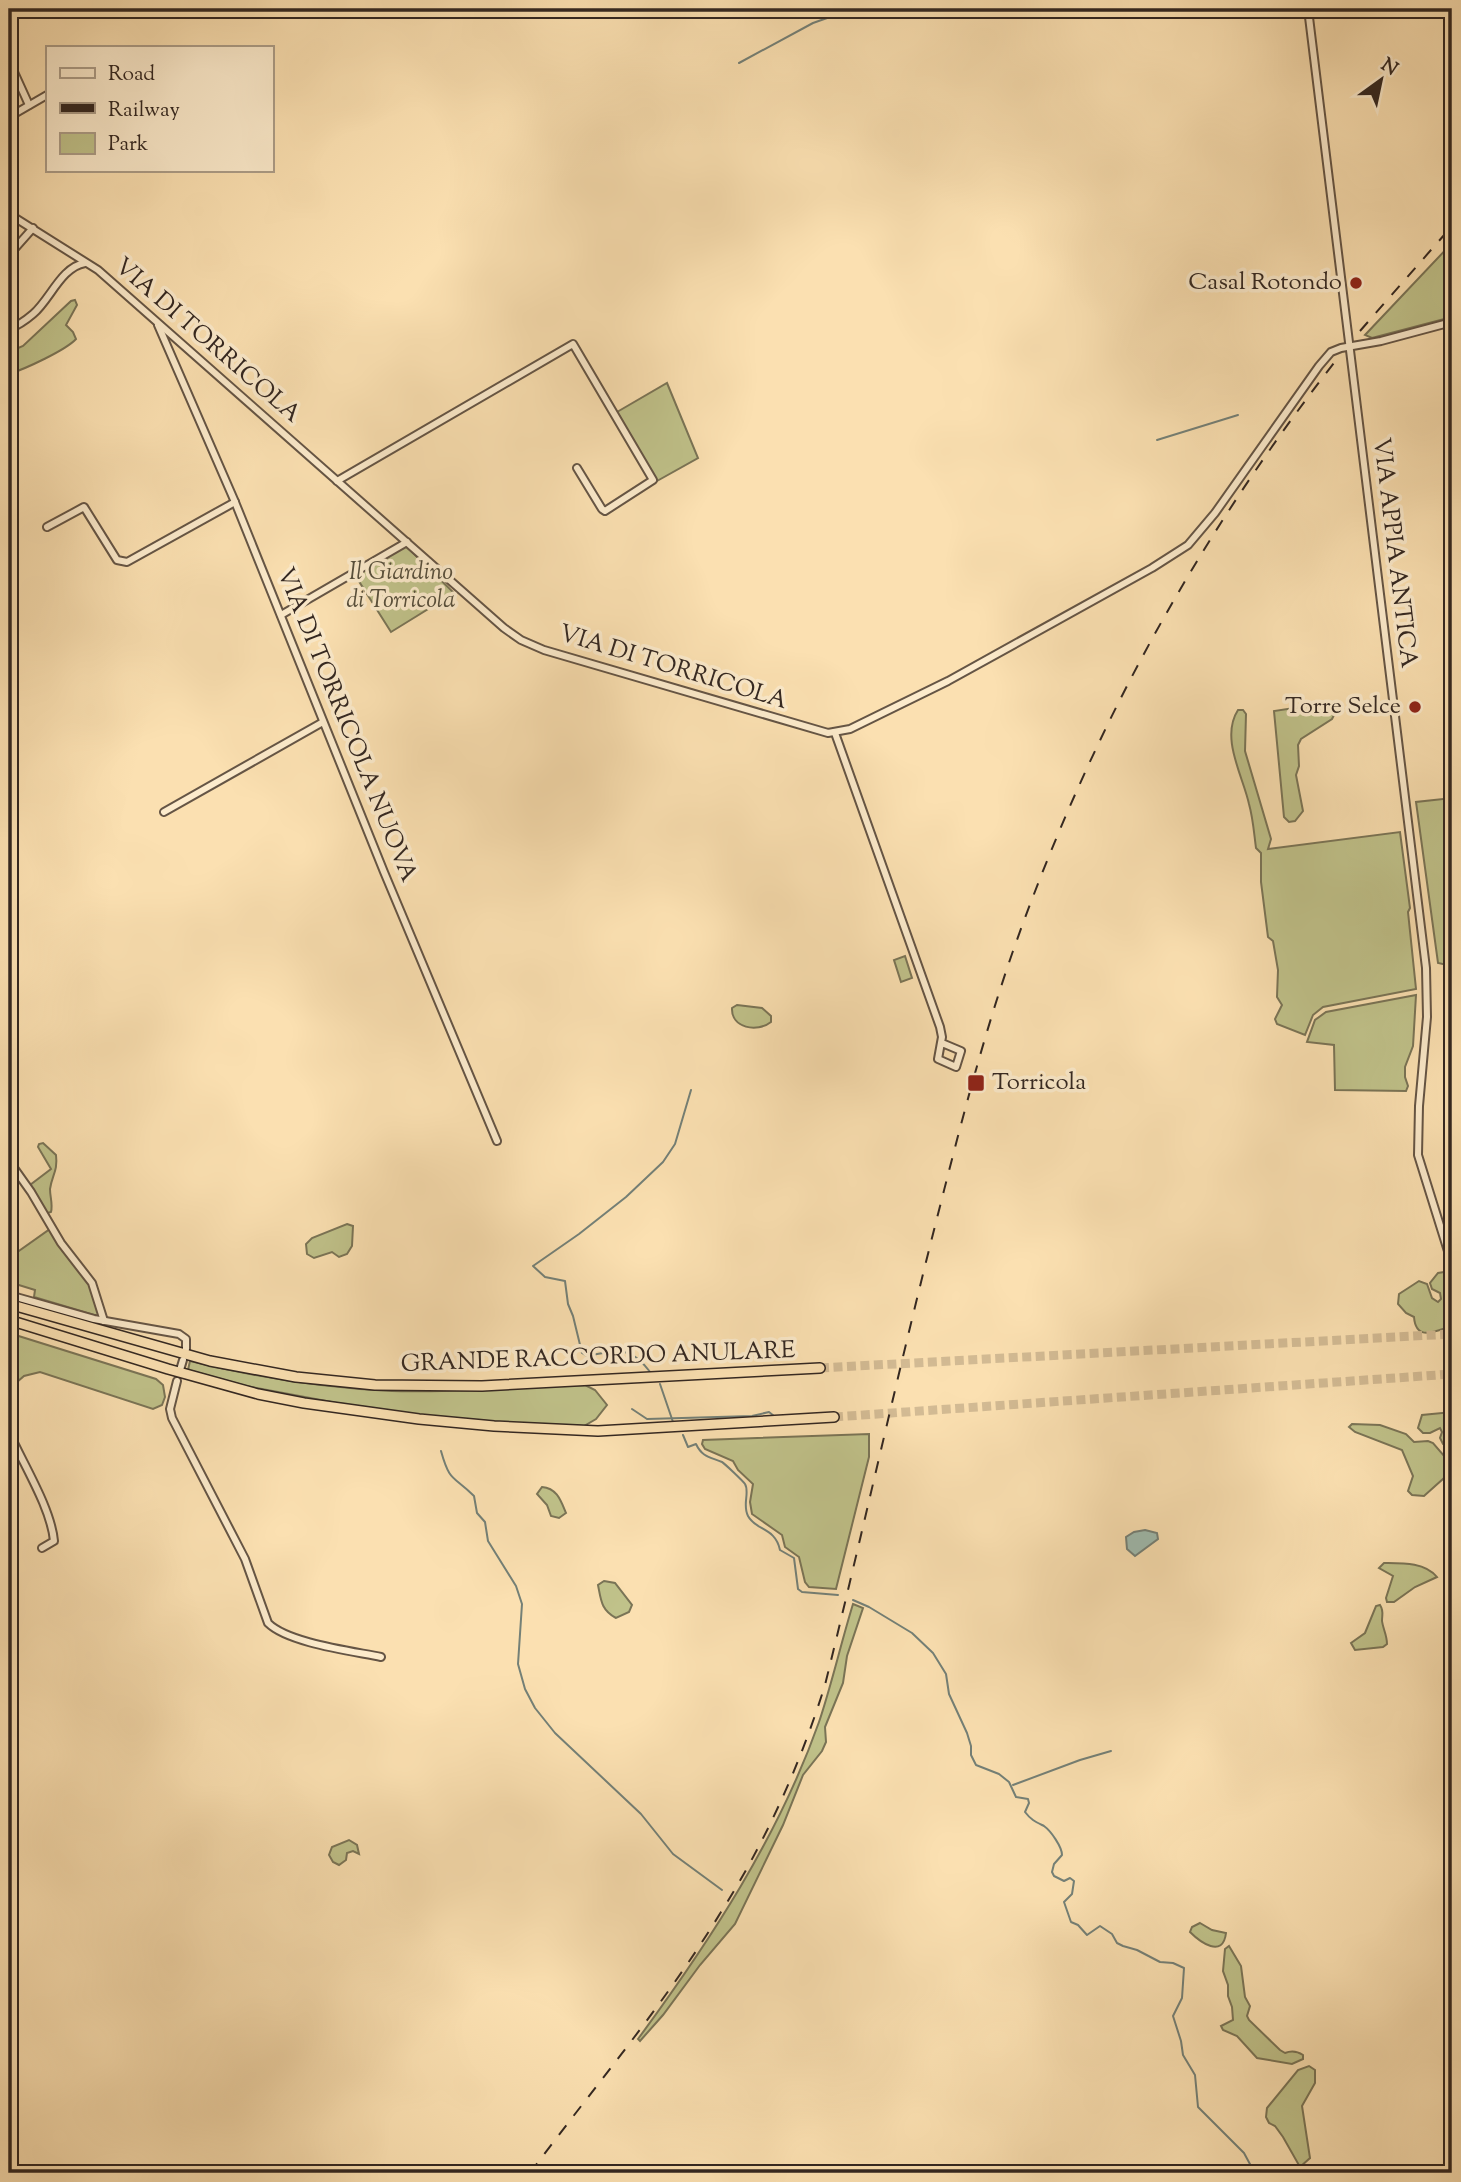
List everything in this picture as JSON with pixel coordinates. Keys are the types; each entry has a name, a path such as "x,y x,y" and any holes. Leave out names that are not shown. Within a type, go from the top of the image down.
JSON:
{"highway":[{"name":"GRANDE RACCORDO ANULARE","path":"9,1304 210,1361 296,1377 375,1385 482,1386 820,1368"},
{"path":"9,1320 258,1394 419,1419 598,1431 834,1418"}],"street":[{"name":"VIA APPIA ANTICA","path":"1308,9 1426,968 1427,1017 1419,1106 1418,1155 1452,1264"},
{"path":"9,61 29,105"},
{"path":"9,117 46,96"},
{"path":"9,214 85,263"},
{"path":"9,255 33,229"},
{"name":"VIA DI TORRICOLA","path":"9,330 33,314 78,264 85,263 98,270 504,628 524,642 818,732 835,733"},
{"path":"942,1043 961,1051 956,1067 938,1059 942,1043 940,1027 835,733 864,723 948,681 1186,547 1208,522 1334,350 1452,322"},
{"name":"VIA DI TORRICOLA NUOVA","path":"158,324 497,1141"},
{"path":"337,481 573,344 653,480 605,511 577,468"},
{"path":"47,527 84,507 117,560 127,562 234,502"},
{"path":"281,615 407,542"},
{"path":"164,811 323,722"},
{"path":"9,1161 61,1243 92,1283 104,1321"},
{"path":"9,1295 104,1321 182,1335 187,1340 186,1349"},
{"path":"180,1370 183,1360"},
{"path":"177,1381 170,1409 172,1418 245,1559 268,1623 274,1630 293,1638 381,1657"},
{"path":"9,1432 53,1531 54,1541 42,1548"}],"green space":[{"path":"1452,243 1452,317 1372,338 1365,335"},
{"path":"75,300 77,305 66,325 76,339 45,359 9,374 9,352 23,346"},
{"path":"667,383 698,458 657,481 617,412"},
{"name":"Il Giardino di Torricola","path":"406,546 454,593 391,632 355,575"},
{"path":"1334,702 1336,711 1332,719 1301,739 1298,745 1299,766 1296,775 1303,811 1295,821 1289,822 1284,817 1274,711"},
{"path":"1238,710 1243,710 1246,714 1245,751 1271,839 1268,849 1400,832 1410,908 1408,912 1416,989 1323,1007 1313,1015 1305,1035 1277,1024 1275,1019 1282,1005 1277,997 1278,970 1273,941 1268,937 1261,882 1261,853 1256,848 1250,809 1232,745 1233,721"},
{"path":"1452,798 1452,966 1438,963 1416,802"},
{"path":"905,956 912,978 901,982 894,960"},
{"path":"1416,995 1413,1046 1405,1067 1408,1086 1406,1091 1335,1090 1334,1045 1307,1042 1315,1020 1326,1012"},
{"path":"737,1005 762,1008 771,1016 771,1022 752,1028 740,1024 733,1015 732,1008"},
{"path":"43,1143 56,1155 56,1169 50,1189 52,1209 47,1213 30,1185 51,1169 38,1147"},
{"path":"347,1224 353,1226 352,1246 347,1254 339,1257 332,1252 314,1258 307,1254 306,1244 312,1238"},
{"path":"50,1229 91,1285 101,1317 34,1297 35,1290 9,1282 9,1258"},
{"path":"1438,1273 1448,1273 1452,1286 1452,1326 1434,1332 1423,1332 1416,1325 1414,1317 1398,1304 1399,1294 1419,1281 1427,1284 1432,1298 1438,1302 1441,1299 1440,1293 1432,1289 1430,1283"},
{"path":"9,1333 156,1379 163,1385 165,1397 162,1405 153,1409 40,1372 24,1376 9,1389"},
{"path":"190,1361 290,1381 367,1390 440,1391 585,1385 595,1390 607,1405 596,1419 584,1426 426,1416 246,1386 188,1370"},
{"path":"1452,1412 1452,1442 1449,1446 1443,1444 1440,1438 1440,1428 1423,1433 1418,1428 1422,1415"},
{"path":"1352,1424 1380,1425 1406,1434 1414,1442 1433,1443 1452,1465 1444,1478 1424,1496 1412,1495 1408,1491 1413,1476 1402,1450 1355,1432 1349,1427"},
{"path":"869,1434 869,1457 836,1589 809,1587 805,1582 799,1557 785,1547 782,1535 752,1514 750,1502 753,1484 738,1470 733,1461 705,1449 702,1444 703,1440"},
{"path":"542,1487 555,1493 566,1513 559,1518 551,1516 547,1505 537,1494"},
{"path":"1384,1563 1420,1566 1437,1577 1415,1587 1394,1602 1387,1602 1393,1576 1379,1568"},
{"path":"604,1581 615,1583 632,1605 629,1612 616,1618 607,1612 602,1604 598,1585"},
{"path":"853,1604 863,1608 847,1656 843,1683 825,1727 826,1742 822,1751 803,1775 783,1825 735,1924 640,2041 638,2039 691,1964 740,1887 784,1807 819,1722"},
{"path":"1380,1605 1387,1644 1383,1647 1355,1650 1351,1643 1365,1633 1376,1606"},
{"path":"349,1840 357,1845 359,1854 353,1851 347,1853 346,1860 339,1865 333,1862 329,1855 332,1847"},
{"path":"1200,1923 1212,1930 1226,1933 1221,1945 1216,1947 1205,1944 1190,1932 1192,1927"},
{"path":"1229,1946 1241,1966 1245,1997 1250,2006 1247,2016 1249,2020 1280,2050 1285,2053 1299,2053 1303,2055 1303,2059 1292,2064 1257,2058 1237,2036 1223,2030 1221,2026 1233,2020 1223,1971 1225,1949"},
{"path":"1309,2066 1315,2070 1315,2083 1302,2106 1310,2158 1300,2167 1283,2137 1266,2117 1267,2108 1298,2070"}],"shaded area":[{"path":"1145,1530 1157,1533 1158,1539 1135,1556 1127,1549 1126,1537"}],"waterway":[{"path":"739,63 813,23 830,17"},
{"path":"1157,440 1238,415"},
{"path":"651,1373 630,1354 616,1351 587,1356 582,1353 568,1304 565,1281 545,1277 533,1266 626,1197 663,1162 675,1144 691,1090"},
{"path":"660,1384 673,1422"},
{"path":"632,1409 647,1419 752,1416 769,1412 774,1416"},
{"path":"683,1435 688,1447 696,1444 704,1454 722,1462 745,1484 748,1516 774,1537 780,1550 794,1558 798,1589 802,1592 838,1595"},
{"path":"441,1451 450,1474 474,1496 477,1513 485,1522 488,1541 516,1586 522,1604 518,1664 525,1689 535,1708 555,1733 641,1814 673,1854 722,1890"},
{"path":"853,1600 912,1633 933,1653 946,1674 949,1694 967,1733 971,1755 976,1765 999,1774 1009,1782 1016,1797 1028,1799 1025,1812 1047,1828 1058,1844 1062,1855 1054,1864 1052,1872 1064,1881 1070,1878 1074,1881 1072,1894 1064,1902 1071,1922 1087,1935 1100,1926 1112,1934 1117,1943 1160,1962 1173,1963 1184,1968 1182,1998 1173,2016 1183,2055 1195,2075 1198,2107 1244,2153 1251,2166 1250,2173"},
{"path":"1013,1785 1111,1751"}],"tunnel":[{"path":"820,1368 1452,1334"},
{"path":"834,1417 1452,1374"}],"railway":[{"path":"1360,331 1452,226"},
{"path":"530,2173 677,1980 753,1858 780,1802 805,1744 825,1685 962,1120 1002,984 1043,870 1112,716 1192,569 1285,428 1337,359"}],"place":[{"name":"Casal Rotondo","path":"1356,283"},
{"name":"Torre Selce","path":"1415,707"},
{"name":"Torricola","path":"976,1083"}]}
